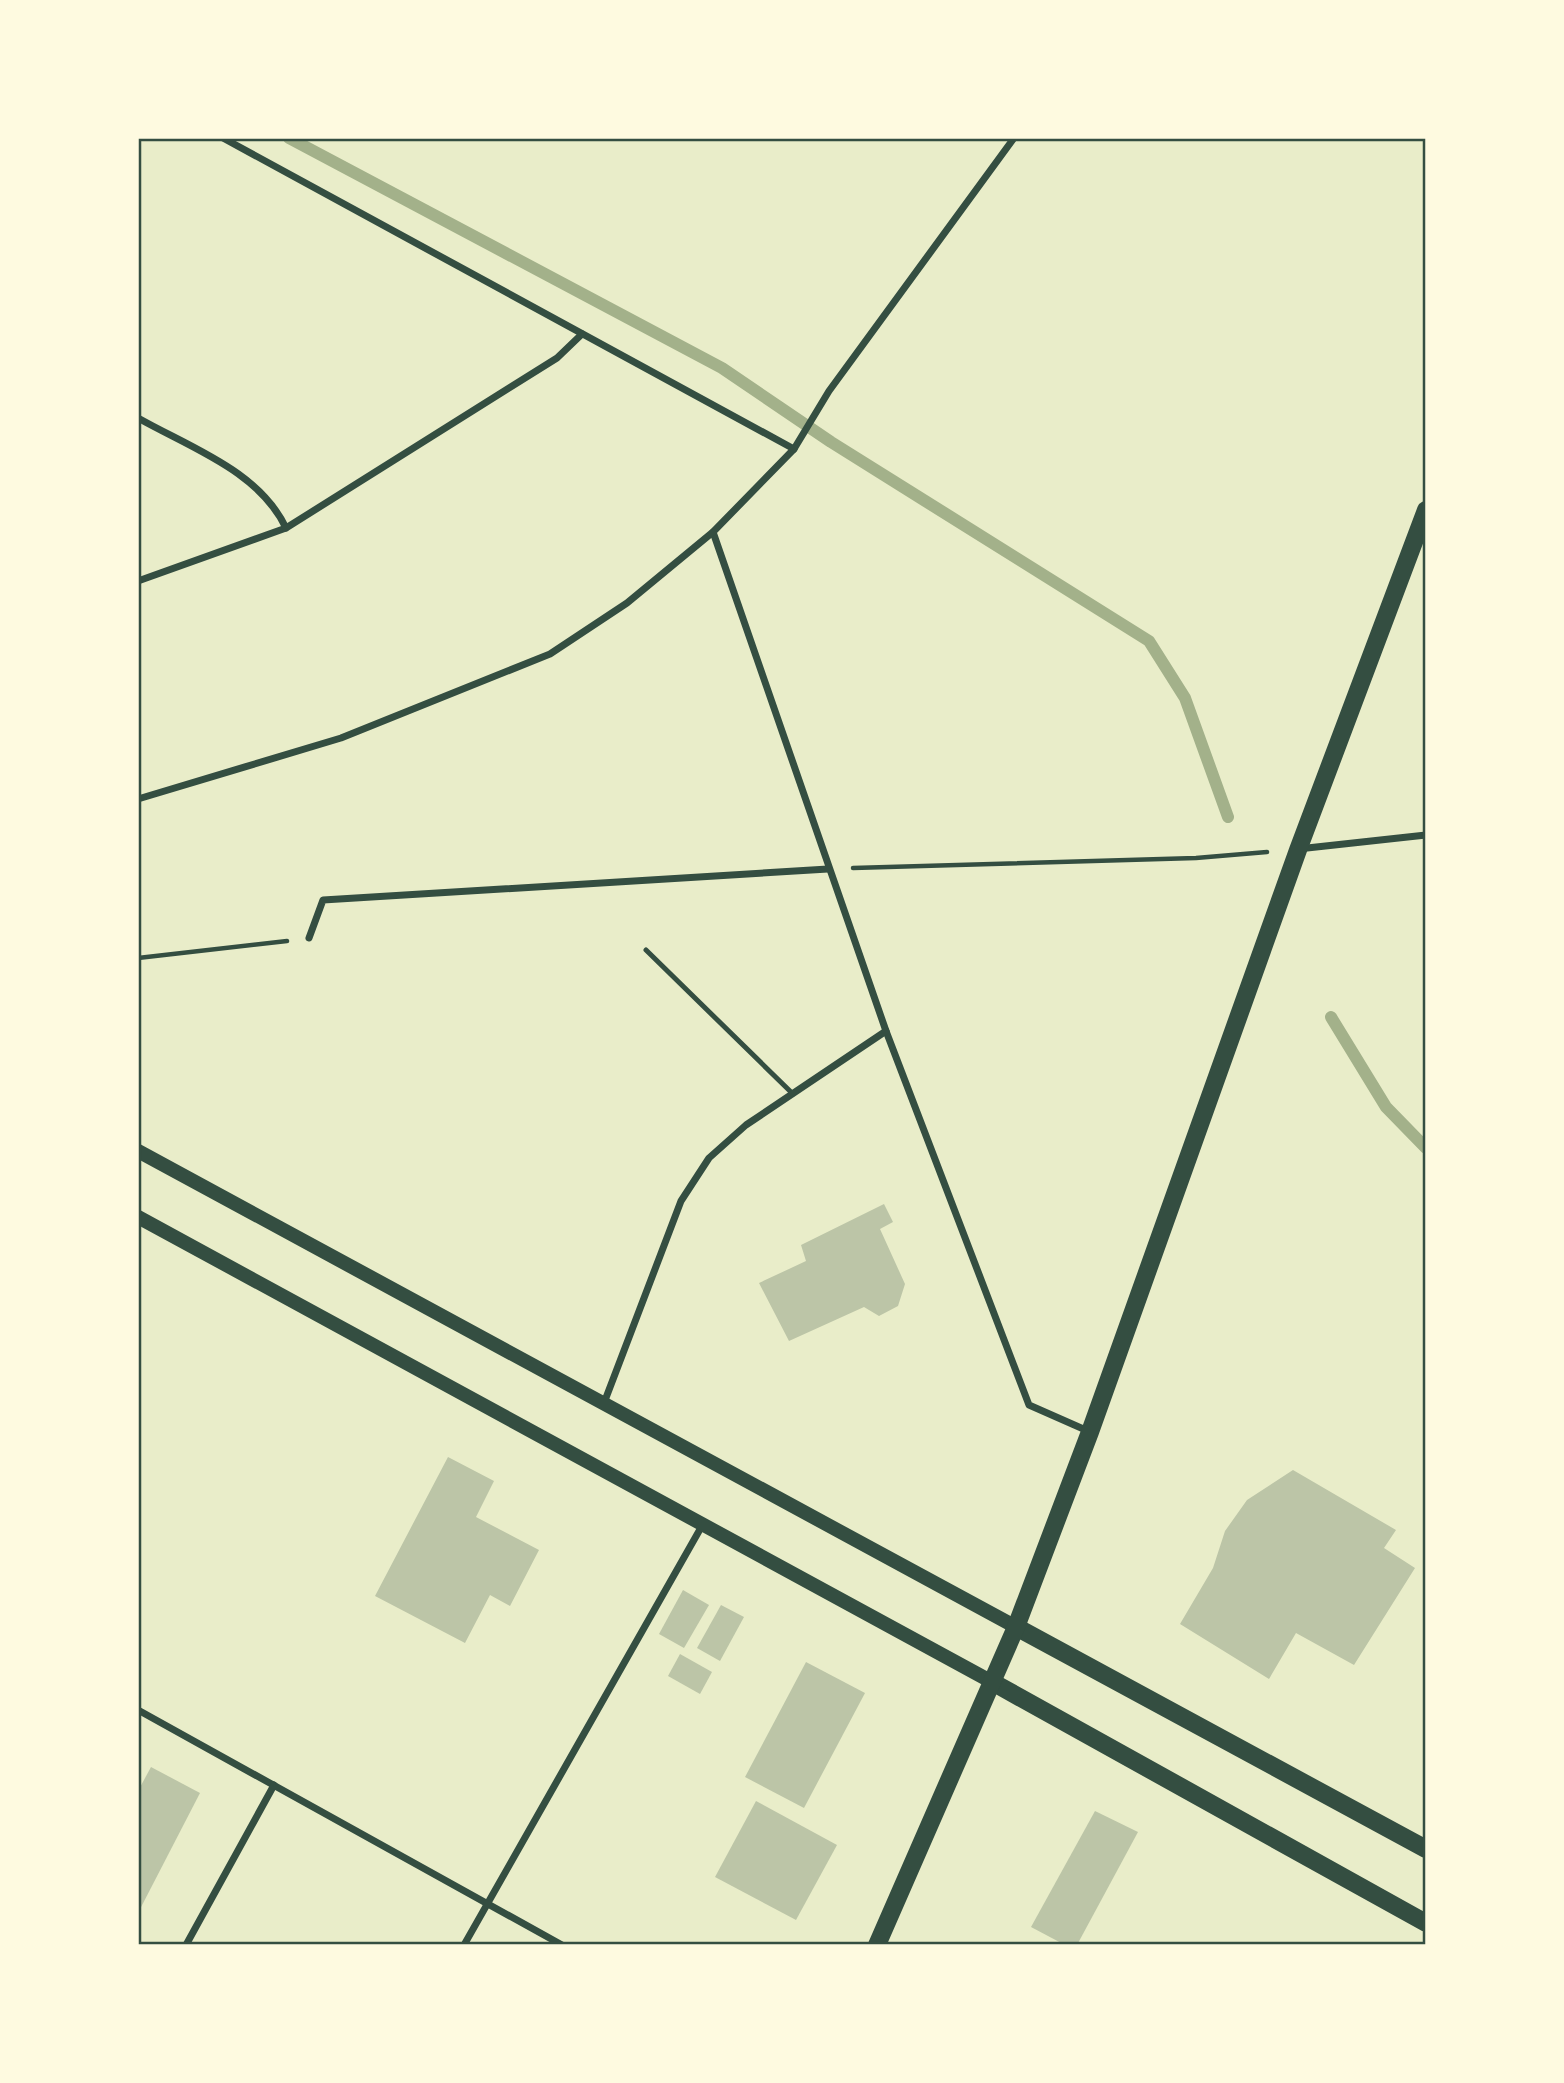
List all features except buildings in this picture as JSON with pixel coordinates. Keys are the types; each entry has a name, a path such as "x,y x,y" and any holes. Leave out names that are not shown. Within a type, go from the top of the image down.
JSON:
{"main road":[{"path":"877,1945 994,1683 1016,1627 1090,1432 1298,849 1426,510"},
{"path":"138,1152 1426,1849"},
{"path":"138,1217 994,1683 1426,1923"}],"street":[{"path":"223,138 794,449"},
{"path":"138,799 341,738 550,654 627,603 713,532 794,449 829,391 1014,138"},
{"path":"138,581 286,528 557,358 582,334"},
{"path":"138,418 250,481 275,505 286,528"},
{"path":"713,532 886,1031 1029,1405 1090,1432"},
{"path":"1298,849 1426,835"},
{"path":"309,938 323,900 828,869"},
{"path":"604,1404 681,1201 709,1158 746,1125 886,1031"},
{"path":"464,1945 703,1524"},
{"path":"138,1710 562,1945"},
{"path":"186,1945 274,1786"}],"lane":[{"path":"646,950 793,1094"}],"path":[{"path":"828,869 1196,858 1298,849"},
{"path":"138,958 309,938"}],"waterway":[{"path":"289,138 722,368 831,442 1149,641 1185,698 1228,817"},
{"path":"1331,1017 1386,1107 1426,1148"}]}
